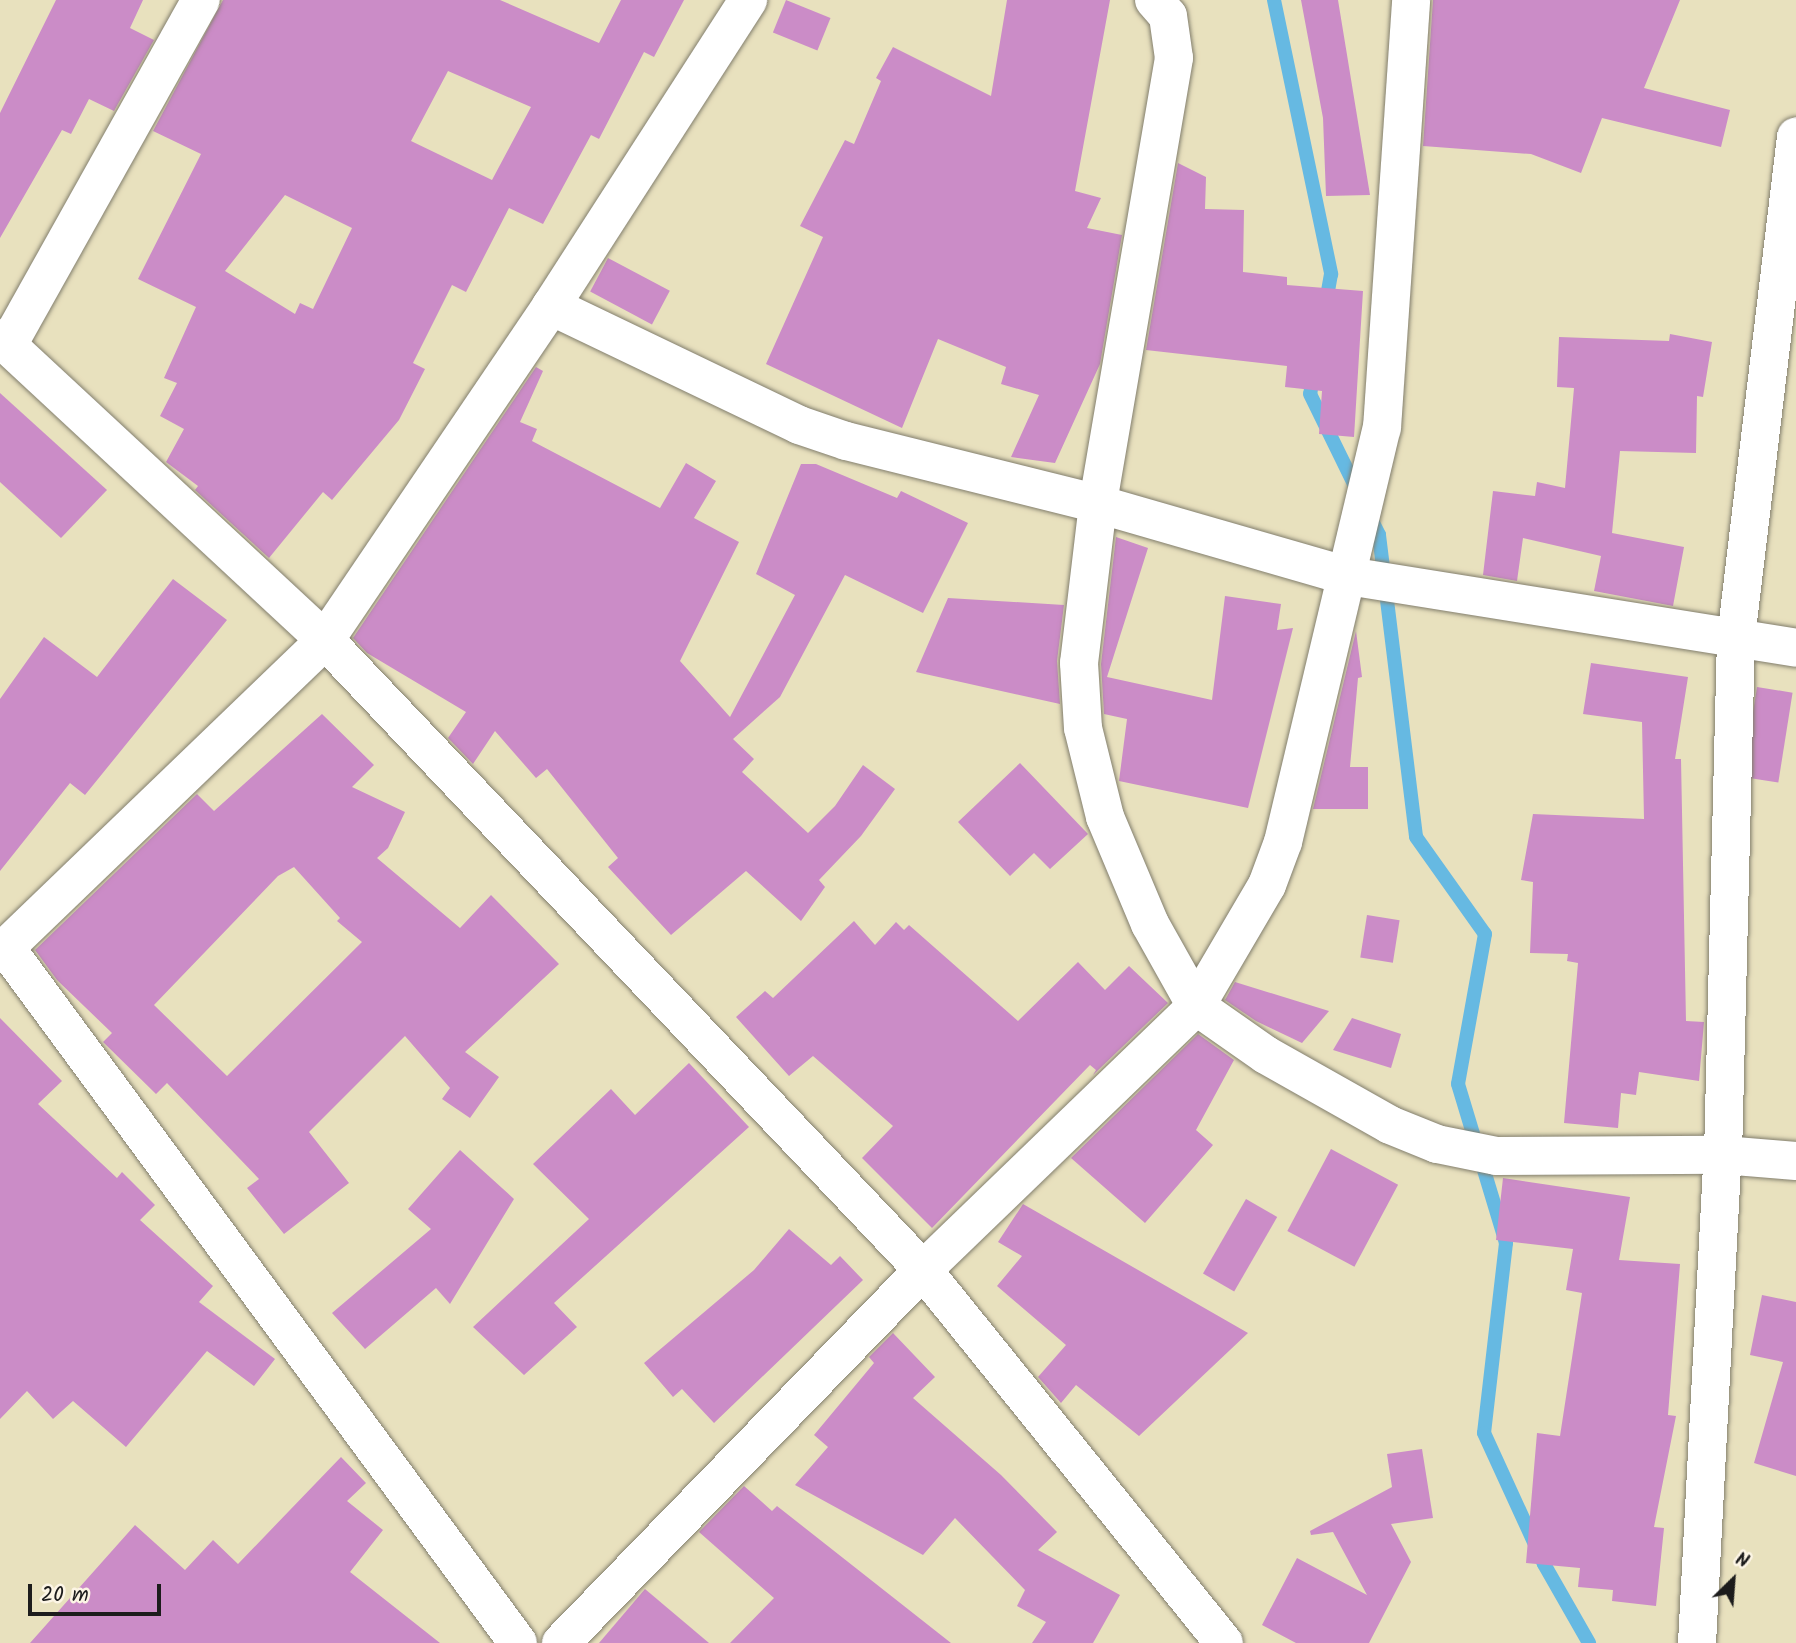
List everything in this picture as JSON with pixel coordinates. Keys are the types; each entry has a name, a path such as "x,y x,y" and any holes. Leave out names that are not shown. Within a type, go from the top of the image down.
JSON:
{"street":[{"path":"201,0 4,341 325,640 923,1270 1224,1643"},
{"path":"518,1643 3,950 325,640 551,306 748,0"},
{"path":"1154,0 1168,16 1174,58 1098,504 1079,663 1083,728 1105,817 1150,924 1196,1006 1265,1055 1390,1125 1437,1144 1496,1156 1723,1155 1796,1161"},
{"path":"561,1643 923,1270 1196,1006 1267,885 1283,842 1382,428 1411,0"},
{"path":"1697,1643 1723,1155 1736,638 1796,137"},
{"path":"551,306 799,425 846,442 1098,504 1348,576 1796,648"}],"building":[{"path":"56,0 143,0 130,28 154,40 114,111 89,99 71,134 62,130 0,238 0,113"},
{"path":"223,0 500,0 599,43 621,0 684,0 654,57 644,52 599,139 591,135 543,224 509,208 466,292 452,285 413,363 425,369 399,420 332,500 323,492 269,558 195,490 198,486 166,462 184,429 160,416 177,383 164,378 196,307 138,279 201,154 153,131","holes":["448,71 531,107 492,180 411,141","285,195 352,228 313,309 300,303 295,314 225,271"]},
{"path":"786,0 831,18 817,50 773,32"},
{"path":"1007,0 1110,0 1075,191 1101,198 1087,228 1122,235 1100,364 1055,463 1011,457 1039,395 1001,384 1006,367 938,339 902,428 766,364 823,237 800,226 845,140 854,144 881,81 876,78 893,47 991,96"},
{"path":"1301,0 1338,0 1370,195 1326,196 1323,118"},
{"path":"1433,0 1680,0 1644,88 1730,110 1721,147 1602,118 1581,173 1531,154 1423,146"},
{"path":"1178,163 1206,177 1205,209 1244,210 1243,272 1287,277 1287,285 1363,291 1354,437 1319,434 1322,391 1285,387 1287,366 1146,350"},
{"path":"608,258 670,291 652,324 590,292"},
{"path":"1670,334 1712,342 1703,397 1697,396 1696,453 1620,451 1612,533 1684,547 1673,606 1594,591 1601,556 1523,538 1517,581 1483,575 1493,491 1535,496 1537,482 1565,488 1574,388 1557,387 1559,337 1669,341"},
{"path":"536,367 543,371 520,422 537,429 532,441 660,508 686,463 716,481 694,518 739,542 680,661 730,717 795,595 756,574 801,464 816,464 897,498 901,491 968,523 923,613 845,575 780,697 733,739 754,759 742,772 808,833 835,806 863,765 895,789 861,836 819,880 825,887 801,921 746,871 671,935 608,867 618,858 547,769 536,778 495,731 473,764 448,738 466,712 367,653 353,638"},
{"path":"0,393 107,490 61,538 0,482"},
{"path":"1116,537 1148,548 1107,677 1212,700 1225,596 1281,604 1277,630 1293,628 1248,808 1119,781 1127,719 1104,714 1101,664"},
{"path":"173,579 227,620 85,795 70,783 0,871 0,699 44,637 97,677"},
{"path":"948,598 1064,605 1057,661 1060,704 916,672"},
{"path":"1356,631 1362,677 1358,678 1350,767 1368,767 1368,809 1313,809"},
{"path":"1591,663 1688,677 1675,759 1681,759 1686,1021 1704,1022 1699,1081 1639,1072 1636,1095 1621,1093 1618,1128 1564,1123 1578,963 1567,961 1568,954 1530,953 1533,882 1521,880 1533,814 1644,819 1642,722 1583,714"},
{"path":"1757,687 1793,693 1778,783 1743,777"},
{"path":"322,714 374,765 352,787 405,812 388,848 377,858 460,928 491,895 559,964 465,1052 499,1077 470,1118 442,1099 450,1088 405,1036 309,1132 349,1183 284,1234 247,1188 259,1179 167,1083 156,1094 103,1042 112,1033 57,980 35,950 197,794 214,811","holes":["294,867 340,918 337,921 362,942 227,1076 154,1005 278,876"]},
{"path":"1020,763 1088,834 1050,869 1034,853 1010,876 958,822"},
{"path":"1367,915 1400,920 1393,963 1360,957"},
{"path":"854,921 875,945 896,922 904,930 909,925 1018,1021 1078,962 1105,990 1129,966 1168,1003 1093,1075 1096,1070 1090,1065 932,1228 862,1158 893,1126 813,1056 789,1076 736,1017 765,991 773,998"},
{"path":"1235,982 1329,1011 1302,1043 1256,1021 1225,1000"},
{"path":"0,1018 62,1081 38,1104 117,1178 122,1172 155,1205 140,1220 213,1286 199,1302 275,1359 254,1386 207,1351 126,1447 73,1401 53,1419 27,1391 0,1419"},
{"path":"1352,1018 1401,1034 1391,1068 1333,1050"},
{"path":"1198,1034 1234,1060 1196,1130 1213,1145 1145,1223 1071,1158"},
{"path":"689,1063 749,1127 554,1303 577,1327 524,1375 473,1327 589,1219 533,1164 611,1089 635,1115"},
{"path":"1331,1149 1398,1185 1354,1267 1287,1231"},
{"path":"460,1150 514,1199 450,1304 436,1288 365,1349 332,1313 431,1229 408,1209"},
{"path":"1503,1178 1630,1197 1619,1260 1680,1264 1668,1415 1676,1416 1654,1527 1664,1528 1656,1606 1612,1601 1613,1590 1578,1587 1580,1568 1526,1563 1537,1433 1560,1436 1582,1293 1566,1290 1573,1249 1496,1240"},
{"path":"1246,1199 1277,1217 1234,1291 1203,1273"},
{"path":"1023,1204 1248,1333 1139,1436 1076,1385 1061,1403 1038,1377 1066,1345 997,1286 1022,1256 998,1242"},
{"path":"789,1229 831,1265 840,1256 863,1280 714,1423 682,1389 673,1397 644,1363 754,1270"},
{"path":"1762,1295 1796,1302 1796,1476 1754,1463 1783,1362 1750,1355"},
{"path":"893,1333 935,1377 913,1398 1001,1475 1057,1532 1038,1550 1120,1595 1093,1643 1032,1643 1046,1622 1017,1606 1025,1590 955,1518 923,1555 795,1485 828,1447 814,1435 874,1363 869,1357"},
{"path":"1422,1449 1433,1518 1391,1524 1411,1562 1369,1643 1296,1643 1262,1625 1297,1558 1367,1595 1333,1532 1311,1535 1310,1531 1392,1487 1387,1454"},
{"path":"341,1457 366,1483 347,1501 383,1530 350,1572 440,1643 30,1643 135,1525 185,1570 213,1540 238,1564"},
{"path":"744,1486 772,1511 777,1506 951,1643 730,1643 774,1598 699,1532"},
{"path":"645,1589 709,1643 599,1643"}],"waterway":[{"path":"1274,0 1331,274 1325,307"},
{"path":"1314,372 1310,394 1359,494"},
{"path":"1369,515 1379,535 1416,837 1485,934 1458,1084 1506,1243 1484,1433 1544,1564 1589,1643"}]}
